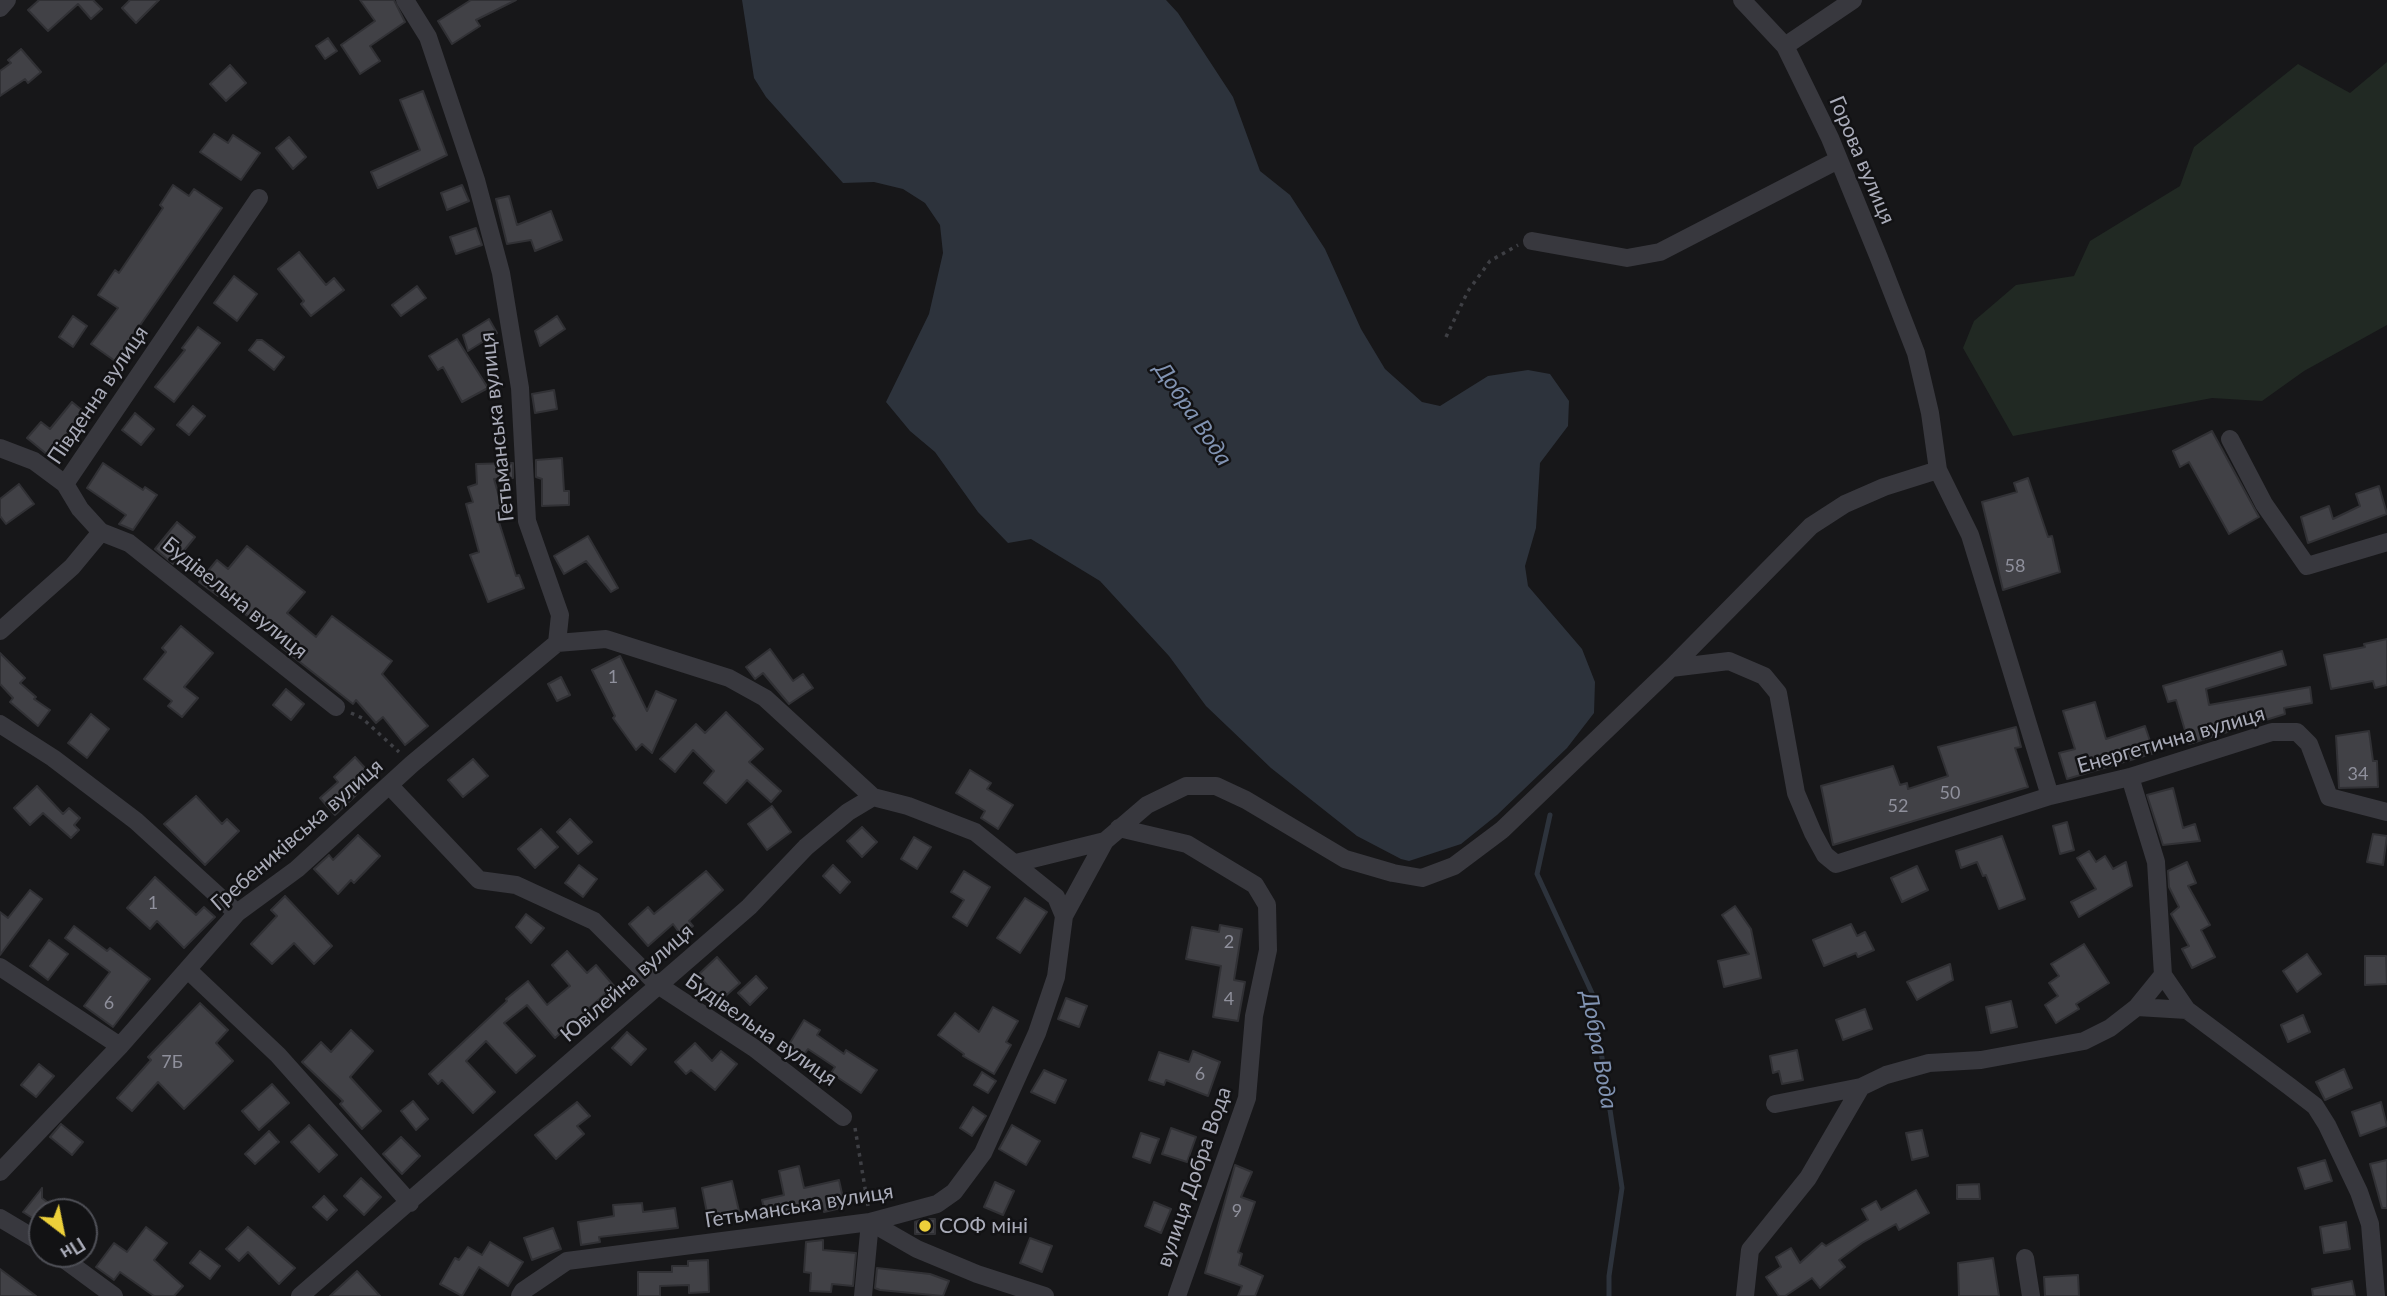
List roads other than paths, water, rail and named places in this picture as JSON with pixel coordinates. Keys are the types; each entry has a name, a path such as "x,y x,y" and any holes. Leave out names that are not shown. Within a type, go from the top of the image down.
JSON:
{"street":[{"path":"0,8 7,0"},
{"name":"Гетьманська вулиця","path":"405,0 428,37 476,180 501,272 520,388 527,521 560,615 558,643"},
{"name":"Горова вулиця","path":"1742,0 1785,46 1838,160 1916,353 1930,413 1938,470"},
{"path":"1785,46 1853,0"},
{"path":"1532,241 1627,258 1660,252 1838,160"},
{"name":"Південна вулиця","path":"101,532 80,509 65,484 259,198"},
{"path":"2230,439 2264,504 2307,566 2387,542"},
{"path":"0,448 34,461 65,484"},
{"path":"1064,916 1112,834 1147,805 1186,786 1216,786 1246,800 1345,859 1393,873 1422,877 1454,866 1502,830 1671,668 1811,526 1845,504 1884,487 1938,470 1970,535 2050,796"},
{"path":"0,631 72,568 101,532"},
{"name":"Будівельна вулиця","path":"101,532 129,542 336,707"},
{"path":"558,643 606,639 729,678 765,698 873,797 908,806 975,831 1056,897 1064,916"},
{"name":"Гребениківська вулиця","path":"0,1172 120,1046 237,913 297,869 412,764 558,643"},
{"name":"Енергетична вулиця","path":"1671,668 1729,660 1764,676 1777,693 1796,793 1825,855 1836,864 2050,796 2130,777 2272,732 2297,732 2309,744 2329,797 2387,812"},
{"path":"0,724 53,758 136,821 237,913"},
{"path":"2130,777 2156,862 2163,975 2187,1010 2306,1100 2327,1125 2359,1192 2370,1224 2376,1296"},
{"name":"Будівельна вулиця","path":"390,786 479,880 516,885 594,921 658,985 754,1048 843,1117"},
{"name":"Ювілейна вулиця","path":"300,1296 749,907 806,847 848,812 873,797"},
{"path":"1016,863 1112,834"},
{"name":"вулиця Добра Вода","path":"1112,834 1187,844 1255,885 1267,905 1268,950 1254,1016 1247,1098 1177,1296"},
{"name":"Гетьманська вулиця","path":"520,1296 523,1291 567,1261 870,1222 937,1204 954,1192 983,1153 1041,1022 1056,977 1064,916"},
{"path":"0,967 120,1046"},
{"path":"188,970 278,1055 410,1203"},
{"path":"1775,1104 1861,1087 1886,1075 1929,1063 1981,1060 2084,1041 2110,1028 2137,1007 2163,975"},
{"path":"2137,1007 2187,1010"},
{"path":"1745,1296 1750,1250 1808,1178 1861,1087"},
{"path":"0,1218 28,1235"},
{"path":"863,1296 870,1222 917,1249 977,1274 1045,1296"},
{"path":"2025,1258 2031,1296"},
{"path":"76,1268 114,1296"}],"water":[{"path":"742,0 1166,0 1178,13 1233,97 1260,171 1290,195 1325,249 1361,329 1385,369 1422,402 1440,406 1488,376 1528,370 1550,374 1569,401 1568,426 1540,463 1536,528 1525,566 1528,586 1582,649 1595,682 1594,713 1567,748 1497,815 1461,844 1409,861 1401,859 1357,836 1271,768 1206,706 1169,656 1100,581 1031,539 1008,543 978,512 935,452 910,431 886,402 929,314 943,253 940,225 925,203 903,189 874,182 843,183 766,97 754,78"}],"waterway":[{"name":"Добра Вода","path":"1550,815 1537,874 1592,993 1622,1188 1609,1276 1609,1296"}],"place":[{"name":"СОФ міні","path":"925,1226"}]}
